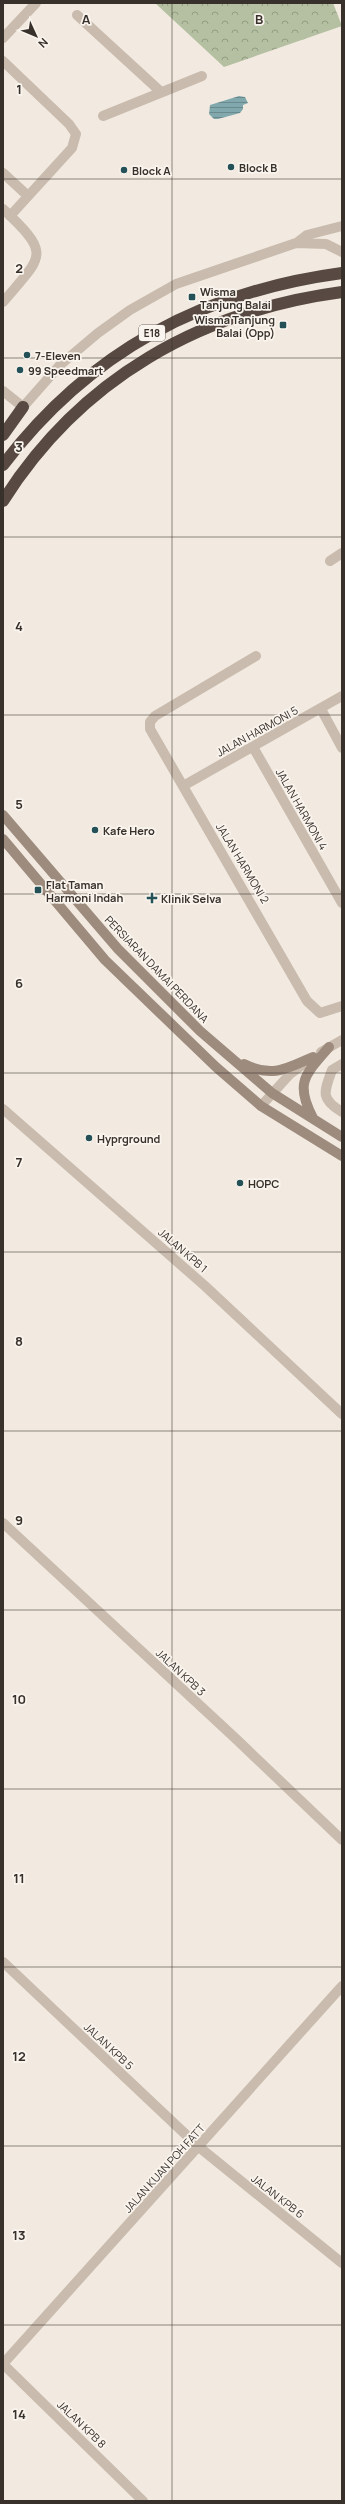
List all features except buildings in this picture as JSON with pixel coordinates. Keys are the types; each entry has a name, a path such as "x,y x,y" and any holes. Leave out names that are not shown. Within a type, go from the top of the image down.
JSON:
{"highway":[{"name":"E18","path":"3,465 29,431 67,393 98,367 138,340 210,306 247,294 342,273"},
{"name":"E18","path":"3,501 40,448 69,418 109,383 149,357 216,323 259,309 342,292"},
{"path":"3,435 22,407"}],"main road":[{"name":"PERSIARAN DAMAI PERDANA","path":"3,815 118,949 226,1055 272,1093 342,1136"},
{"path":"3,839 105,960 216,1067 261,1106 342,1156"},
{"path":"313,1118 304,1100 303,1086 308,1072 330,1047"},
{"path":"226,1055 256,1070 270,1073 284,1070 313,1057"}],"street":[{"path":"3,38 36,3"},
{"path":"77,15 161,92"},
{"path":"3,61 69,124 76,134 72,148 28,196 7,212 29,236 38,250 36,263 3,302"},
{"path":"103,116 202,76"},
{"path":"3,173 28,196"},
{"path":"3,391 22,407 60,365 130,310 176,284 296,243 307,235 340,227"},
{"path":"339,250 333,242 333,235 340,227"},
{"path":"296,243 326,244 339,250"},
{"path":"330,561 342,553"},
{"name":"JALAN HARMONI 2","path":"256,656 155,716 150,722 150,729 307,1001 320,1013 342,1006"},
{"name":"JALAN HARMONI 5","path":"183,786 342,696"},
{"path":"321,709 342,748"},
{"name":"JALAN HARMONI 4","path":"253,747 342,903"},
{"path":"261,1106 290,1074 313,1057 342,1040"},
{"path":"342,1064 332,1070 324,1092 327,1101 342,1112"},
{"name":"JALAN KPB 1","path":"3,1109 205,1286 342,1414"},
{"name":"JALAN KPB 3","path":"3,1523 234,1736 342,1840"},
{"name":"JALAN KPB 5","path":"3,1962 199,2147"},
{"name":"JALAN KUAN POH FATT","path":"3,2364 342,1986"},
{"name":"JALAN KPB 6","path":"199,2147 342,2263"},
{"name":"JALAN KPB 8","path":"3,2364 143,2501"}],"green space":[{"path":"155,3 333,3 342,26 224,67"}],"water":[{"path":"239,96 245,97 248,103 243,105 243,109 240,113 218,119 214,119 209,114 210,105"}],"place":[{"name":"Block B","path":"231,167"},
{"name":"Block A","path":"124,170"},
{"name":"Wisma Tanjung Balai","path":"192,297"},
{"name":"Wisma Tanjung Balai (Opp)","path":"283,325"},
{"name":"7-Eleven","path":"27,355"},
{"name":"99 Speedmart","path":"20,370"},
{"name":"Kafe Hero","path":"95,830"},
{"name":"Flat Taman Harmoni Indah","path":"38,890"},
{"name":"Klinik Selva","path":"152,898"},
{"name":"Hyprground","path":"89,1138"},
{"name":"HOPC","path":"240,1183"}]}
